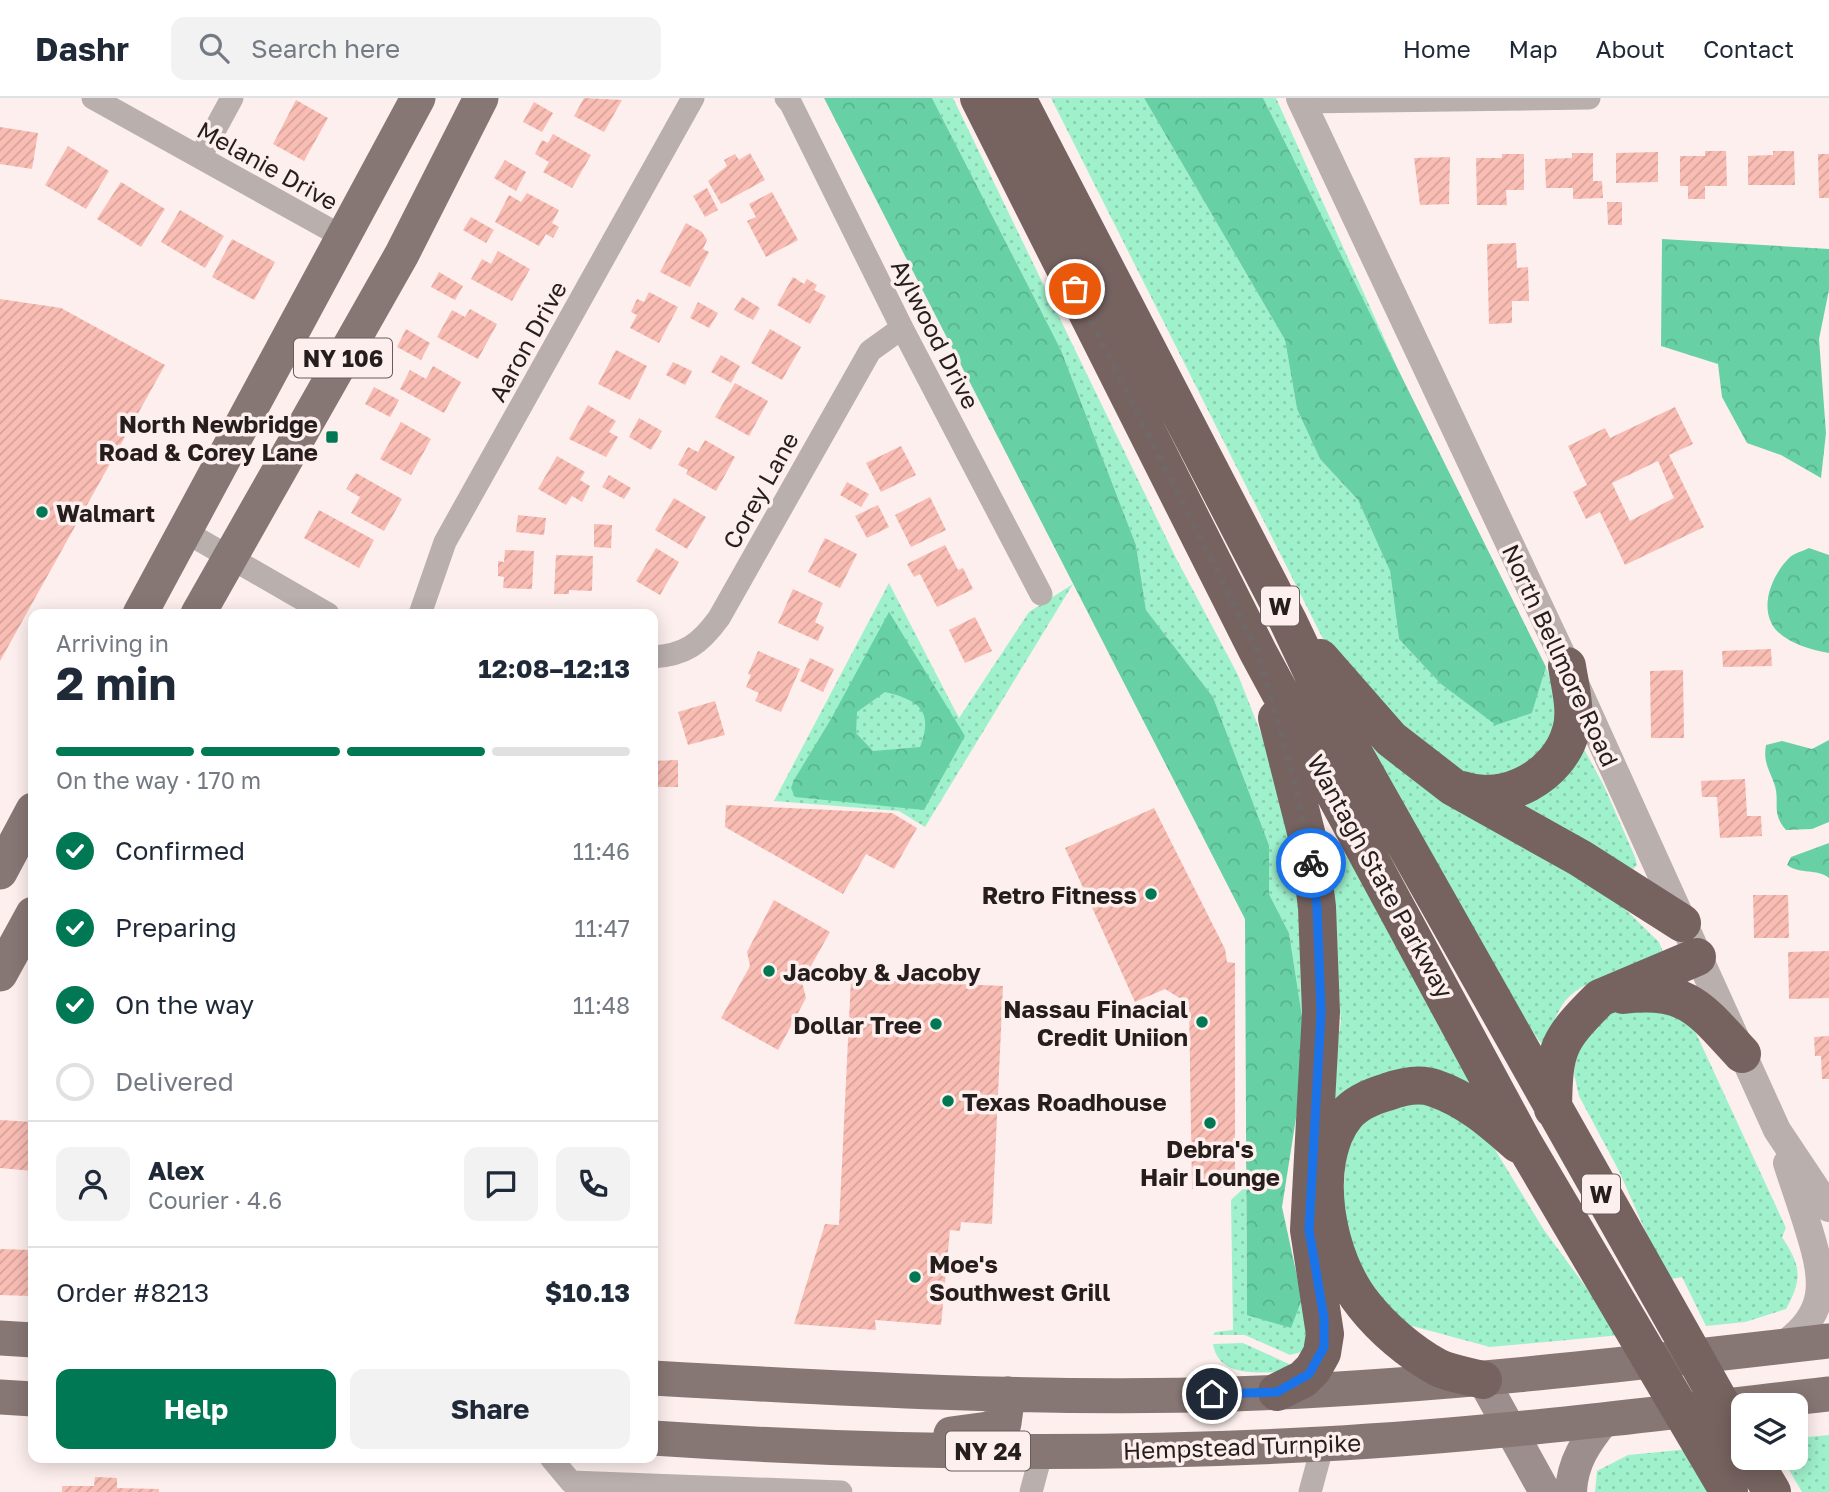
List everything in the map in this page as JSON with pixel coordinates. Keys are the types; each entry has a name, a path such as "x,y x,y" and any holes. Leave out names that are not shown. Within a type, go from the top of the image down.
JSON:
{"highway":[{"name":"Wantagh State Parkway","path":"979,98 1258,652 1531,1155 1729,1492"},
{"name":"Wantagh State Parkway","path":"1017,98 1288,621 1334,718 1731,1422"},
{"path":"1288,621 1391,739 1453,787 1580,858 1682,923"},
{"path":"1258,652 1309,844 1317,907 1321,1012 1309,1230 1324,1318 1325,1341 1319,1360 1309,1374 1277,1392"},
{"path":"1453,787 1475,795 1498,795 1527,785 1566,748 1572,729 1573,708 1567,666"},
{"path":"1553,1109 1553,1063 1563,1038 1600,998 1697,957"},
{"path":"1600,998 1653,991 1686,1000 1742,1054"},
{"path":"1483,1380 1438,1367 1391,1334 1362,1304 1345,1273 1327,1219 1324,1179 1332,1144 1346,1114 1371,1097 1402,1087 1431,1087 1466,1101 1531,1155"},
{"path":"1759,1470 1772,1492"}],"main road":[{"name":"NY 106","path":"143,609 418,98"},
{"name":"NY 106","path":"201,609 402,254 481,98"},
{"path":"0,872 28,819"},
{"path":"0,974 28,923"},
{"path":"0,1338 28,1340"},
{"path":"658,1378 1008,1394 1277,1392 1483,1380 1829,1342"},
{"path":"1483,1380 1545,1492"},
{"path":"768,1446 913,1438 988,1429 1001,1425 1007,1419 1008,1394"},
{"name":"Hempstead Turnpike","path":"658,1438 768,1446 1042,1451 1323,1444 1511,1430 1829,1394"},
{"path":"0,1397 28,1399"},
{"path":"1571,1492 1575,1466 1583,1447 1615,1419"}],"street":[{"name":"Melanie Drive","path":"93,98 344,237"},
{"path":"200,158 232,98"},
{"name":"Aaron Drive","path":"422,609 444,542 693,98"},
{"name":"Aylwood Drive","path":"786,98 792,104 902,328 1041,594"},
{"path":"1301,100 1590,98"},
{"name":"North Bellmore Road","path":"1301,100 1567,666 1777,1130 1829,1208"},
{"name":"Corey Lane","path":"658,656 686,653 702,641 719,618 870,351 902,328"},
{"path":"184,531 319,609"},
{"path":"1777,1130 1822,1279 1814,1317 1798,1336 1780,1347"},
{"path":"1310,1492 1323,1444"},
{"path":"1031,1492 1042,1451"},
{"path":"555,1463 570,1482 841,1492"}],"green space":[{"path":"824,98 932,98 1061,350 1136,545 1146,610 1213,697 1269,845 1269,894 1289,933 1307,1048 1282,1207 1302,1299 1291,1328 1247,1315 1245,919"},
{"path":"932,98 953,98 1176,558 1238,675 1279,779 1299,867 1307,1048 1289,933 1269,894 1269,845 1213,697 1146,610 1136,545 1061,350"},
{"path":"1051,98 1144,98 1285,340 1297,409 1320,459 1358,500 1390,571 1399,639 1532,713 1546,667 1558,698 1558,723 1547,749 1521,771 1489,779 1455,774 1360,689 1322,637"},
{"path":"1144,98 1263,98 1546,667 1532,713 1496,725 1441,684 1399,639 1390,571 1358,500 1320,459 1297,409 1285,340"},
{"path":"1263,98 1276,98 1402,378"},
{"path":"1662,239 1829,249 1829,290 1819,339 1826,433 1821,478 1781,455 1747,443 1722,397 1718,364 1661,346"},
{"path":"1809,548 1829,555 1829,653 1789,640 1778,632 1768,614 1769,594 1782,565 1791,556"},
{"path":"889,583 959,718 1029,612 1073,584 925,827 899,811 774,801"},
{"path":"889,612 965,736 924,810 795,797 791,788 794,780 831,719","holes":["885,692 915,703 924,716 924,735 920,747 873,751 856,733 857,712"]},
{"path":"1829,740 1829,822 1812,829 1786,830 1778,818 1776,790 1766,761 1766,745 1782,741 1812,749"},
{"path":"1366,742 1594,879 1659,942 1665,957 1599,979 1575,991 1562,1006 1543,1046 1506,996"},
{"path":"1584,749 1604,786 1635,857 1637,865 1633,869 1519,807"},
{"path":"1326,837 1331,837 1368,886 1473,1083 1335,1102 1329,1096 1341,1021"},
{"path":"1829,843 1829,878 1787,865 1791,857"},
{"path":"1624,1002 1689,1018 1786,1228 1782,1237 1793,1256 1798,1272 1795,1289 1786,1309 1745,1322 1706,1326 1682,1277 1667,1280 1619,1171 1579,1096 1574,1074 1577,1048 1588,1023"},
{"path":"1424,1095 1491,1143 1544,1230 1621,1335 1490,1347 1401,1323 1365,1282 1341,1238 1347,1132 1384,1102"},
{"path":"1246,1186 1247,1315 1302,1299 1307,1336 1305,1351 1290,1355 1245,1335 1213,1335 1215,1332 1233,1330 1231,1200"},
{"path":"1243,1343 1289,1364 1287,1372 1253,1372 1232,1368 1223,1363 1213,1344"},
{"path":"1829,1435 1829,1492 1802,1492 1789,1470 1808,1470 1808,1437"},
{"path":"1690,1449 1712,1492 1595,1492 1597,1471 1628,1455"}],"building":[{"path":"584,98 622,100 604,132 574,116"},
{"path":"296,100 328,118 304,161 273,144"},
{"path":"534,102 553,113 542,132 523,122"},
{"path":"0,127 38,133 32,169 0,164"},
{"path":"553,134 591,155 572,188 543,172 549,162 535,154 542,140 548,143"},
{"path":"68,146 109,171 86,209 45,185"},
{"path":"1705,151 1726,151 1727,186 1705,186 1705,199 1688,199 1688,186 1680,186 1680,156 1705,156"},
{"path":"1773,151 1794,151 1795,185 1748,185 1748,156 1773,155"},
{"path":"1658,152 1658,182 1616,183 1616,153"},
{"path":"750,153 765,180 721,204 708,181 727,166 724,160 735,154 739,160"},
{"path":"1572,153 1593,153 1593,181 1602,181 1603,198 1573,199 1573,188 1546,188 1545,159 1572,158"},
{"path":"1502,154 1524,154 1524,190 1506,190 1507,205 1477,205 1476,158 1502,158"},
{"path":"1818,154 1829,154 1829,198 1819,198"},
{"path":"1450,157 1449,204 1420,205 1414,158"},
{"path":"505,160 526,172 516,191 494,178"},
{"path":"121,182 165,209 141,247 97,219"},
{"path":"707,188 718,210 705,217 693,196"},
{"path":"772,192 798,240 766,257 747,221 756,217 749,204"},
{"path":"527,193 559,210 552,223 559,227 553,238 546,234 539,246 495,222 509,195 521,202"},
{"path":"1607,202 1622,202 1622,225 1608,225"},
{"path":"180,210 224,236 205,268 161,242"},
{"path":"471,217 494,230 486,243 463,230"},
{"path":"686,223 702,232 707,240 703,249 709,252 690,287 660,272"},
{"path":"232,239 275,262 254,300 212,277"},
{"path":"1516,243 1517,268 1528,267 1529,301 1512,301 1512,323 1489,324 1487,244"},
{"path":"498,251 530,269 512,301 471,279 482,259 491,264"},
{"path":"439,272 463,286 455,300 431,287"},
{"path":"793,277 804,284 807,279 817,285 814,290 826,296 810,324 777,305"},
{"path":"649,292 678,307 659,343 630,328 637,315 631,312 637,299 644,302"},
{"path":"742,297 760,308 753,320 734,310"},
{"name":"Walmart","path":"0,299 61,308 165,365 0,661"},
{"path":"698,302 718,313 709,328 690,318"},
{"path":"470,309 497,324 478,359 437,337 452,310 465,317"},
{"path":"406,329 430,343 421,360 397,347"},
{"path":"770,329 801,347 782,380 751,363"},
{"path":"616,350 647,366 630,400 598,384"},
{"path":"721,355 740,366 731,383 711,372"},
{"path":"673,362 692,371 685,385 666,375"},
{"path":"433,366 461,382 444,413 400,389 410,370 426,379"},
{"path":"735,383 768,401 749,436 715,417"},
{"path":"374,387 399,400 390,417 365,404"},
{"path":"588,405 616,421 609,432 618,437 606,457 569,439"},
{"path":"1675,407 1693,444 1669,455 1704,527 1625,565 1600,512 1586,519 1573,492 1587,485 1568,446 1605,428 1610,438","holes":["1658,461 1674,498 1630,521 1612,483"]},
{"path":"639,418 662,431 651,450 629,437"},
{"path":"401,422 431,439 411,475 380,459"},
{"path":"705,440 735,457 716,491 686,474 688,470 678,465 688,447 698,452"},
{"path":"901,446 916,475 881,492 866,463"},
{"path":"557,456 585,472 580,480 590,486 582,502 572,496 566,505 538,489"},
{"path":"356,473 402,499 384,531 351,513 360,497 346,489"},
{"path":"609,475 631,488 624,499 602,487"},
{"path":"847,482 869,494 861,507 840,495"},
{"path":"930,497 946,530 911,547 895,515"},
{"path":"674,498 706,517 687,549 655,530"},
{"path":"878,505 889,527 867,538 855,516"},
{"path":"319,510 374,540 359,568 304,538"},
{"path":"518,515 546,518 544,535 516,532"},
{"path":"594,524 612,525 611,548 594,547"},
{"path":"825,538 857,554 840,588 808,572"},
{"path":"945,545 958,570 963,568 973,589 937,607 920,574 914,577 907,564"},
{"path":"656,548 679,562 660,595 636,581"},
{"path":"505,550 534,551 532,589 503,588 504,577 498,576 498,561 504,562"},
{"path":"556,555 593,556 592,591 569,590 569,594 554,594"},
{"path":"793,589 823,603 815,622 824,627 818,641 778,623"},
{"path":"975,617 992,651 965,663 949,630"},
{"path":"1771,649 1772,666 1723,667 1722,651"},
{"path":"758,651 800,669 781,712 755,701 759,693 746,687 751,675 748,674"},
{"path":"810,658 834,669 823,692 800,681"},
{"path":"1683,670 1684,738 1651,738 1650,671"},
{"path":"715,701 725,735 688,745 678,712"},
{"path":"678,760 678,787 658,787 658,761"},
{"path":"1745,779 1747,816 1761,816 1762,836 1720,838 1717,797 1702,797 1701,781"},
{"path":"726,805 892,813 917,828 894,869 866,854 843,894 725,827"},
{"path":"1154,808 1225,949 1227,962 1235,963 1235,1187 1192,1189 1189,1004 1165,989 1135,1002 1065,848"},
{"path":"1753,895 1788,895 1789,938 1754,938"},
{"path":"774,900 830,932 802,982 806,998 778,1050 721,1018 750,966 747,952"},
{"path":"1829,951 1829,998 1789,999 1788,952"},
{"path":"851,979 1003,986 992,1224 961,1222 960,1231 950,1230 941,1325 875,1320 876,1330 794,1324 825,1224 839,1225"},
{"path":"1829,1036 1829,1079 1822,1079 1821,1056 1815,1056 1814,1037"},
{"path":"0,1120 28,1122 28,1171 0,1168"},
{"path":"0,1249 28,1250 28,1296 0,1295"},
{"path":"95,1477 117,1478 117,1488 159,1489 159,1492 62,1492 62,1486 94,1486"}],"way so far":[{"path":"1075,289 1258,652 1288,756 1311,863"}],"place":[{"name":"North Newbridge Road & Corey Lane","path":"332,437"},
{"name":"Walmart","path":"42,512"},
{"name":"Retro Fitness","path":"1151,894"},
{"name":"Jacoby & Jacoby","path":"769,971"},
{"name":"Nassau Finacial Credit Uniion","path":"1202,1022"},
{"name":"Dollar Tree","path":"936,1024"},
{"name":"Texas Roadhouse","path":"948,1101"},
{"name":"Debra's Hair Lounge","path":"1210,1123"},
{"name":"Moe's Southwest Grill","path":"915,1277"}],"route":[{"path":"1212,1394 1277,1392 1309,1374 1317,1364 1324,1347 1324,1318 1309,1230 1315,1080 1321,1012 1317,907 1311,863"}]}
